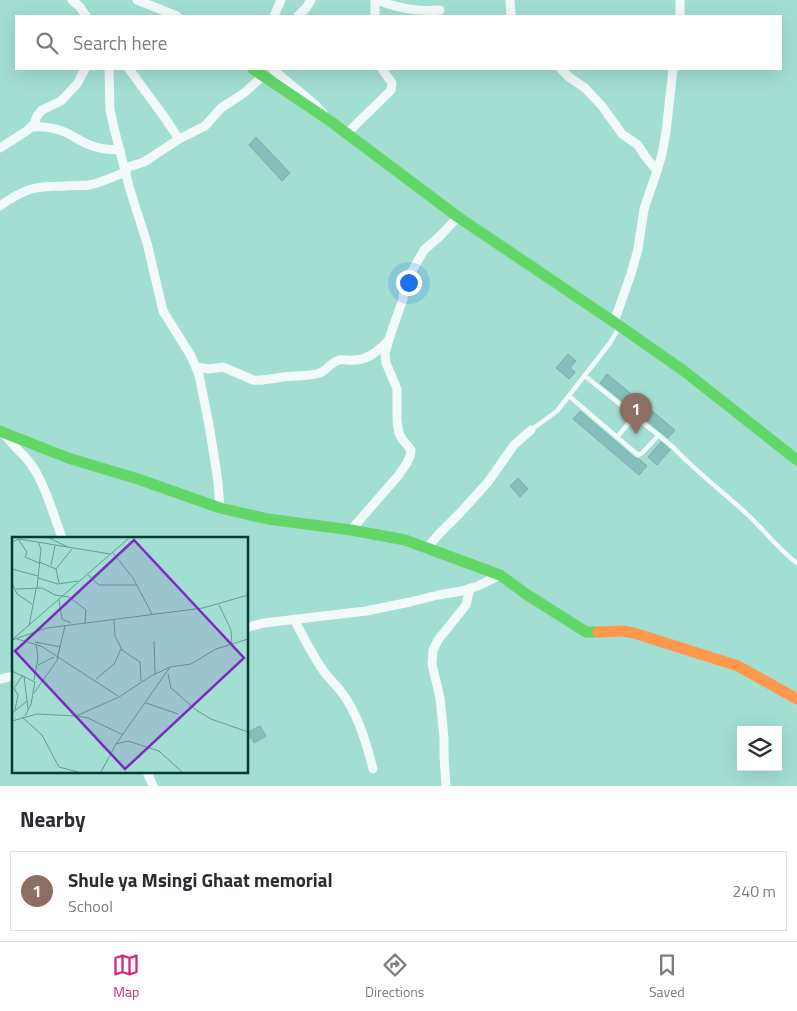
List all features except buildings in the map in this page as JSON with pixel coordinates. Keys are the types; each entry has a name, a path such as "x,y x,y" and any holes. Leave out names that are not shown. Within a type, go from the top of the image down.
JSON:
{"street":[{"path":"72,0 85,15"},
{"path":"137,0 174,15"},
{"path":"274,15 281,0"},
{"path":"299,15 311,0"},
{"path":"375,15 376,0 414,10 440,10"},
{"path":"510,0 510,15"},
{"path":"680,0 680,15"},
{"path":"0,148 28,130 42,110 61,101 77,84 84,70"},
{"path":"109,70 110,110 130,190 147,243 163,311 196,367 209,425 220,508"},
{"path":"130,70 179,139"},
{"path":"254,70 330,121 458,218 684,370 797,460"},
{"path":"274,70 285,81 300,91 330,121"},
{"path":"347,134 363,116 392,90 392,83 383,70"},
{"path":"562,70 585,88 602,106 622,134 638,145 657,171"},
{"path":"617,324 638,249 644,209 657,171 666,132 673,70"},
{"path":"0,206 27,189 93,184 144,162 179,139 205,126 221,108 244,93 263,76"},
{"path":"32,126 44,126 60,130 96,147 120,150"},
{"path":"351,530 398,476 410,456 411,450 399,433 397,389 385,360 388,341 403,299 408,278 424,250 458,218"},
{"path":"196,367 209,369 223,367 259,381 310,374 323,371 332,363 338,361 369,357 388,341"},
{"path":"426,549 488,482 514,445 531,430"},
{"path":"2,432 68,458 138,479 220,508 268,519 351,530 405,540 500,575 586,632 629,631 738,666 797,699"},
{"path":"2,432 30,463 50,505 62,537"},
{"path":"249,627 316,616 366,611 410,602 478,586 500,575"},
{"path":"446,786 440,698 432,664 432,650 466,605 470,588"},
{"path":"294,620 316,659 340,690 356,716 373,769"},
{"path":"148,774 153,786"}],"lane":[{"path":"531,430 557,411 610,343 617,324"},
{"path":"585,376 673,447 691,466 748,514 771,540 797,563"},
{"path":"569,396 639,455 659,435"},
{"path":"617,437 635,416"}],"traffic: fast":[{"path":"254,70 330,121 458,217 684,371 797,460"},
{"path":"0,431 68,458 138,479 220,508 268,519 351,530 405,540 500,575 586,632 598,632"}],"traffic: slow":[{"path":"598,632 623,631 634,633 738,666 797,699"}],"place":[{"name":"Shule ya Msingi Ghaat memorial","path":"636,434"}]}
